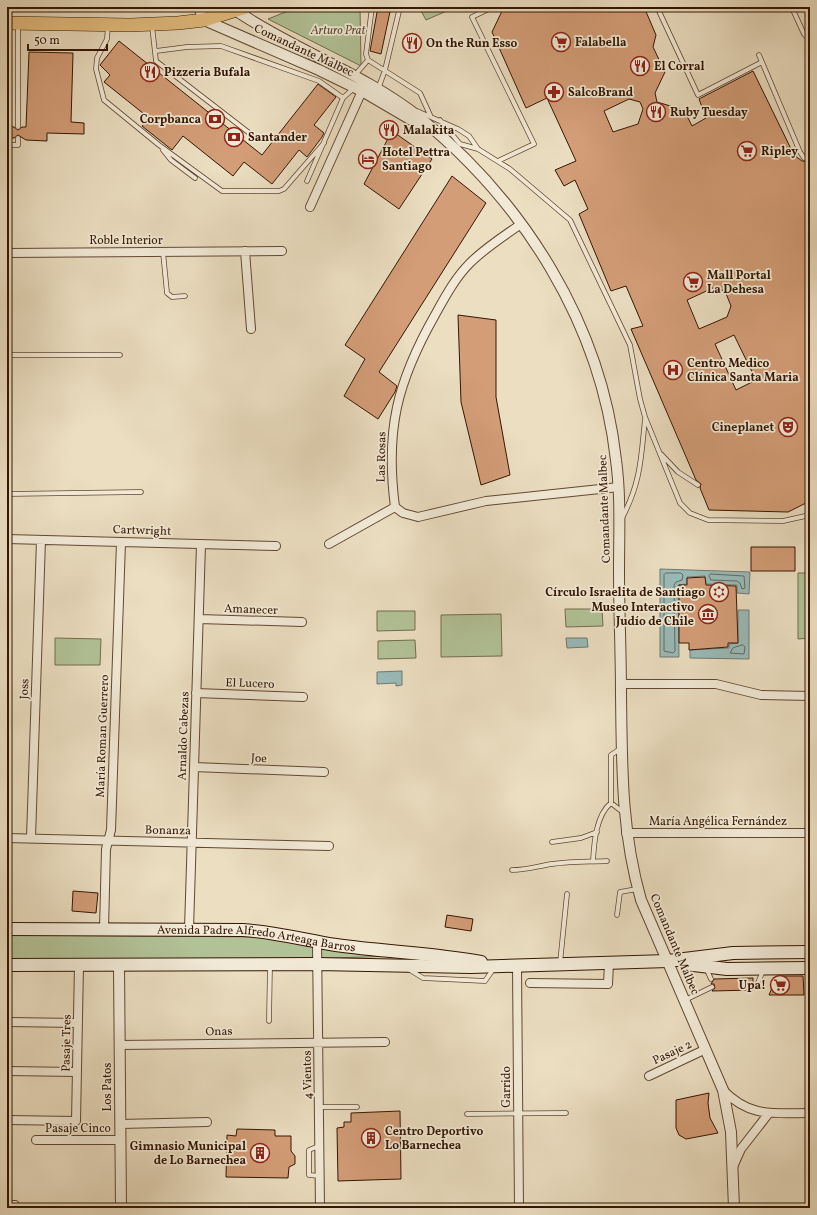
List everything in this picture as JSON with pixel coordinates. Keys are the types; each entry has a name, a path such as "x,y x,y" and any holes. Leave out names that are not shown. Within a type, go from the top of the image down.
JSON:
{"main road":[{"path":"13,23 152,25 204,20 238,8"},
{"name":"Avenida Padre Alfredo Arteaga Barros","path":"7,929 189,929 256,931 317,942 443,956 500,966"},
{"name":"Avenida Padre Alfredo Arteaga Barros","path":"7,965 317,964 517,966 668,961 733,953 810,952"},
{"name":"Avenida Padre Alfredo Arteaga Barros","path":"668,961 727,970 810,968"}],"street":[{"path":"199,7 204,20"},
{"name":"Comandante Malbec","path":"238,8 257,25 378,89 403,106 448,144 487,182 521,224 554,272 585,336 596,366 608,410 613,435 619,487 622,748 626,833 638,889 648,919 668,961 723,1090 730,1120 734,1208"},
{"name":"Comandante Malbec","path":"204,20 302,61 358,89 448,144"},
{"name":"Comandante Malbec","path":"310,207 358,89"},
{"name":"Las Rosas","path":"395,507 391,476 392,436 399,392 413,356 457,279 470,262 521,224"},
{"path":"245,251 251,330"},
{"name":"Roble Interior","path":"7,253 282,251"},
{"path":"329,544 395,507 403,513 418,517 486,501 619,487"},
{"name":"Cartwright","path":"7,539 276,546"},
{"name":"Joss","path":"31,838 41,540"},
{"name":"María Roman Guerrero","path":"104,930 106,849 111,830 121,542"},
{"name":"Arnaldo Cabezas","path":"189,929 201,544"},
{"name":"Amanecer","path":"199,619 302,622"},
{"path":"621,684 716,684 761,695 810,696"},
{"name":"El Lucero","path":"196,693 303,697"},
{"name":"Joe","path":"194,767 324,772"},
{"name":"María Angélica Fernández","path":"626,833 810,833"},
{"name":"Bonanza","path":"7,838 329,846"},
{"name":"4 Vientos","path":"317,942 320,1208"},
{"path":"530,983 608,984 609,963"},
{"name":"Pasaje Tres","path":"7,1120 76,1121 79,965"},
{"name":"Los Patos","path":"119,965 121,1208"},
{"name":"Garrido","path":"517,966 519,1208"},
{"path":"7,1022 78,1023"},
{"name":"Onas","path":"120,1045 318,1041 385,1042"},
{"name":"Pasaje 2","path":"649,1076 706,1049"},
{"path":"7,1071 77,1072"},
{"path":"723,1090 744,1108 769,1113 810,1113"},
{"path":"733,1167 741,1149 769,1113"},
{"path":"120,1124 206,1122"},
{"name":"Pasaje Cinco","path":"36,1140 120,1140"}],"lane":[{"path":"372,7 366,54 368,60 420,93 430,115"},
{"path":"378,89 400,7"},
{"path":"493,7 472,17 534,144 498,161"},
{"path":"657,7 698,94 762,62"},
{"path":"782,7 793,10 804,34 810,40"},
{"path":"13,23 18,127"},
{"path":"107,24 107,39 97,58 96,69 104,100 159,145 222,191 279,191 289,184 324,143"},
{"path":"152,25 156,61 248,132"},
{"path":"156,51 187,47 221,46 319,81 343,98"},
{"path":"759,55 800,152 804,158 810,159"},
{"path":"354,76 368,60"},
{"path":"307,181 343,98 358,89"},
{"path":"403,106 430,115 469,136 478,149"},
{"path":"440,120 460,144 478,149 498,161 570,220 630,345 640,400 645,417 680,504 696,517 708,520 783,521 810,515"},
{"path":"7,145 18,145 18,138"},
{"path":"159,145 171,160 195,178"},
{"path":"163,252 167,293 172,297 185,296"},
{"path":"7,355 120,355"},
{"path":"619,524 631,500 640,473 645,417"},
{"path":"657,449 678,472 698,485"},
{"path":"7,494 141,492"},
{"path":"611,803 611,755 622,748"},
{"path":"611,803 624,812"},
{"path":"593,862 597,832 605,808 611,803"},
{"path":"552,842 581,838 597,832"},
{"path":"512,870 529,870 546,864 607,861"},
{"path":"617,915 620,892 638,889"},
{"path":"560,964 567,894"},
{"path":"269,1022 270,964"},
{"path":"705,966 711,979"},
{"path":"757,985 764,969"},
{"path":"685,1000 712,986"},
{"path":"319,1107 358,1107"},
{"path":"467,1114 566,1113"}],"green space":[{"name":"Arturo Prat","path":"298,7 360,7 361,66 268,19"},
{"path":"419,7 456,7 426,20"},
{"path":"798,573 810,573 810,638 798,639"},
{"path":"565,609 602,609 603,626 566,627"},
{"path":"377,611 415,611 415,630 377,631"},
{"path":"501,614 502,656 441,657 441,615"},
{"path":"55,638 101,639 100,665 55,665"},
{"path":"415,640 416,658 378,659 378,641"},
{"path":"7,935 272,937 400,956 262,960 7,959"}],"water":[{"path":"660,569 750,572 749,594 737,593 737,585 706,584 705,576 687,577 687,584 678,585 679,657 660,657"},
{"path":"738,610 749,610 749,659 690,658 690,650 729,648 729,644 738,643"},
{"path":"566,638 587,638 588,647 567,648"},
{"path":"402,671 402,685 396,686 396,683 377,684 377,672"}],"building":[{"path":"378,7 391,7 381,54 370,51"},
{"path":"511,7 644,7 656,35 653,47 665,72 655,93 657,102 684,110 692,126 706,118 699,99 753,71 794,155 802,161 810,162 810,501 788,512 709,510 700,488 701,484 696,480 631,329 643,326 626,286 611,291 579,214 588,209 575,180 564,186 555,170 576,161 547,98 526,108 492,32 502,11","holes":["629,99 640,102 643,109 638,124 613,132 604,111","713,288 725,291 731,306 727,317 699,329 687,300","734,335 756,380 736,390 715,344"]},
{"path":"119,41 262,155 318,84 336,97 314,125 324,133 307,157 299,150 272,184 244,162 233,176 183,136 172,150 142,126 149,118 104,82 110,75 100,65"},
{"path":"29,52 73,53 71,122 84,123 84,134 47,133 47,141 26,140 18,135 14,138 7,138 7,126 14,127 18,130 22,127 26,127"},
{"path":"392,131 432,159 399,209 364,184"},
{"path":"452,176 486,203 379,372 397,386 395,392 378,419 344,396 365,359 345,345"},
{"path":"458,315 496,320 496,397 510,475 481,485 461,402"},
{"path":"751,547 795,547 795,571 751,571"},
{"name":"Museo Interactivo Judío de Chile","path":"705,577 706,585 736,586 738,643 728,643 728,647 689,650 689,643 679,643 679,585 687,585 687,578"},
{"path":"73,891 98,893 96,913 72,911"},
{"path":"447,915 473,919 471,931 445,927"},
{"path":"777,976 803,976 804,995 769,995"},
{"path":"753,978 753,990 712,991 715,988 714,984 711,984 714,979"},
{"path":"709,1093 708,1103 710,1118 718,1133 686,1139 679,1135 676,1128 676,1100"},
{"name":"Centro Deportivo Lo Barnechea","path":"400,1111 401,1179 338,1181 337,1128 344,1127 344,1122 351,1122 351,1113"},
{"name":"Gimnasio Municipal de Lo Barnechea","path":"237,1129 275,1130 275,1136 291,1136 291,1151 295,1156 295,1164 289,1167 288,1178 226,1177 227,1135 236,1136"}],"place":[{"name":"Falabella","path":"561,42"},
{"name":"On the Run Esso","path":"412,43"},
{"name":"El Corral","path":"640,66"},
{"name":"Pizzeria Bufala","path":"150,72"},
{"name":"SalcoBrand","path":"554,92"},
{"name":"Ruby Tuesday","path":"656,112"},
{"name":"Corpbanca","path":"215,119"},
{"name":"Malakita","path":"389,130"},
{"name":"Santander","path":"234,137"},
{"name":"Ripley","path":"747,151"},
{"name":"Hotel Pettra Santiago","path":"368,159"},
{"name":"Mall Portal La Dehesa","path":"693,282"},
{"name":"Centro Medico Clínica Santa Maria","path":"673,370"},
{"name":"Cineplanet","path":"788,427"},
{"name":"Círculo Israelita de Santiago","path":"719,592"},
{"name":"Museo Interactivo Judío de Chile","path":"708,614"},
{"name":"Upa!","path":"780,985"},
{"name":"Centro Deportivo Lo Barnechea","path":"371,1138"},
{"name":"Gimnasio Municipal de Lo Barnechea","path":"260,1153"}]}
